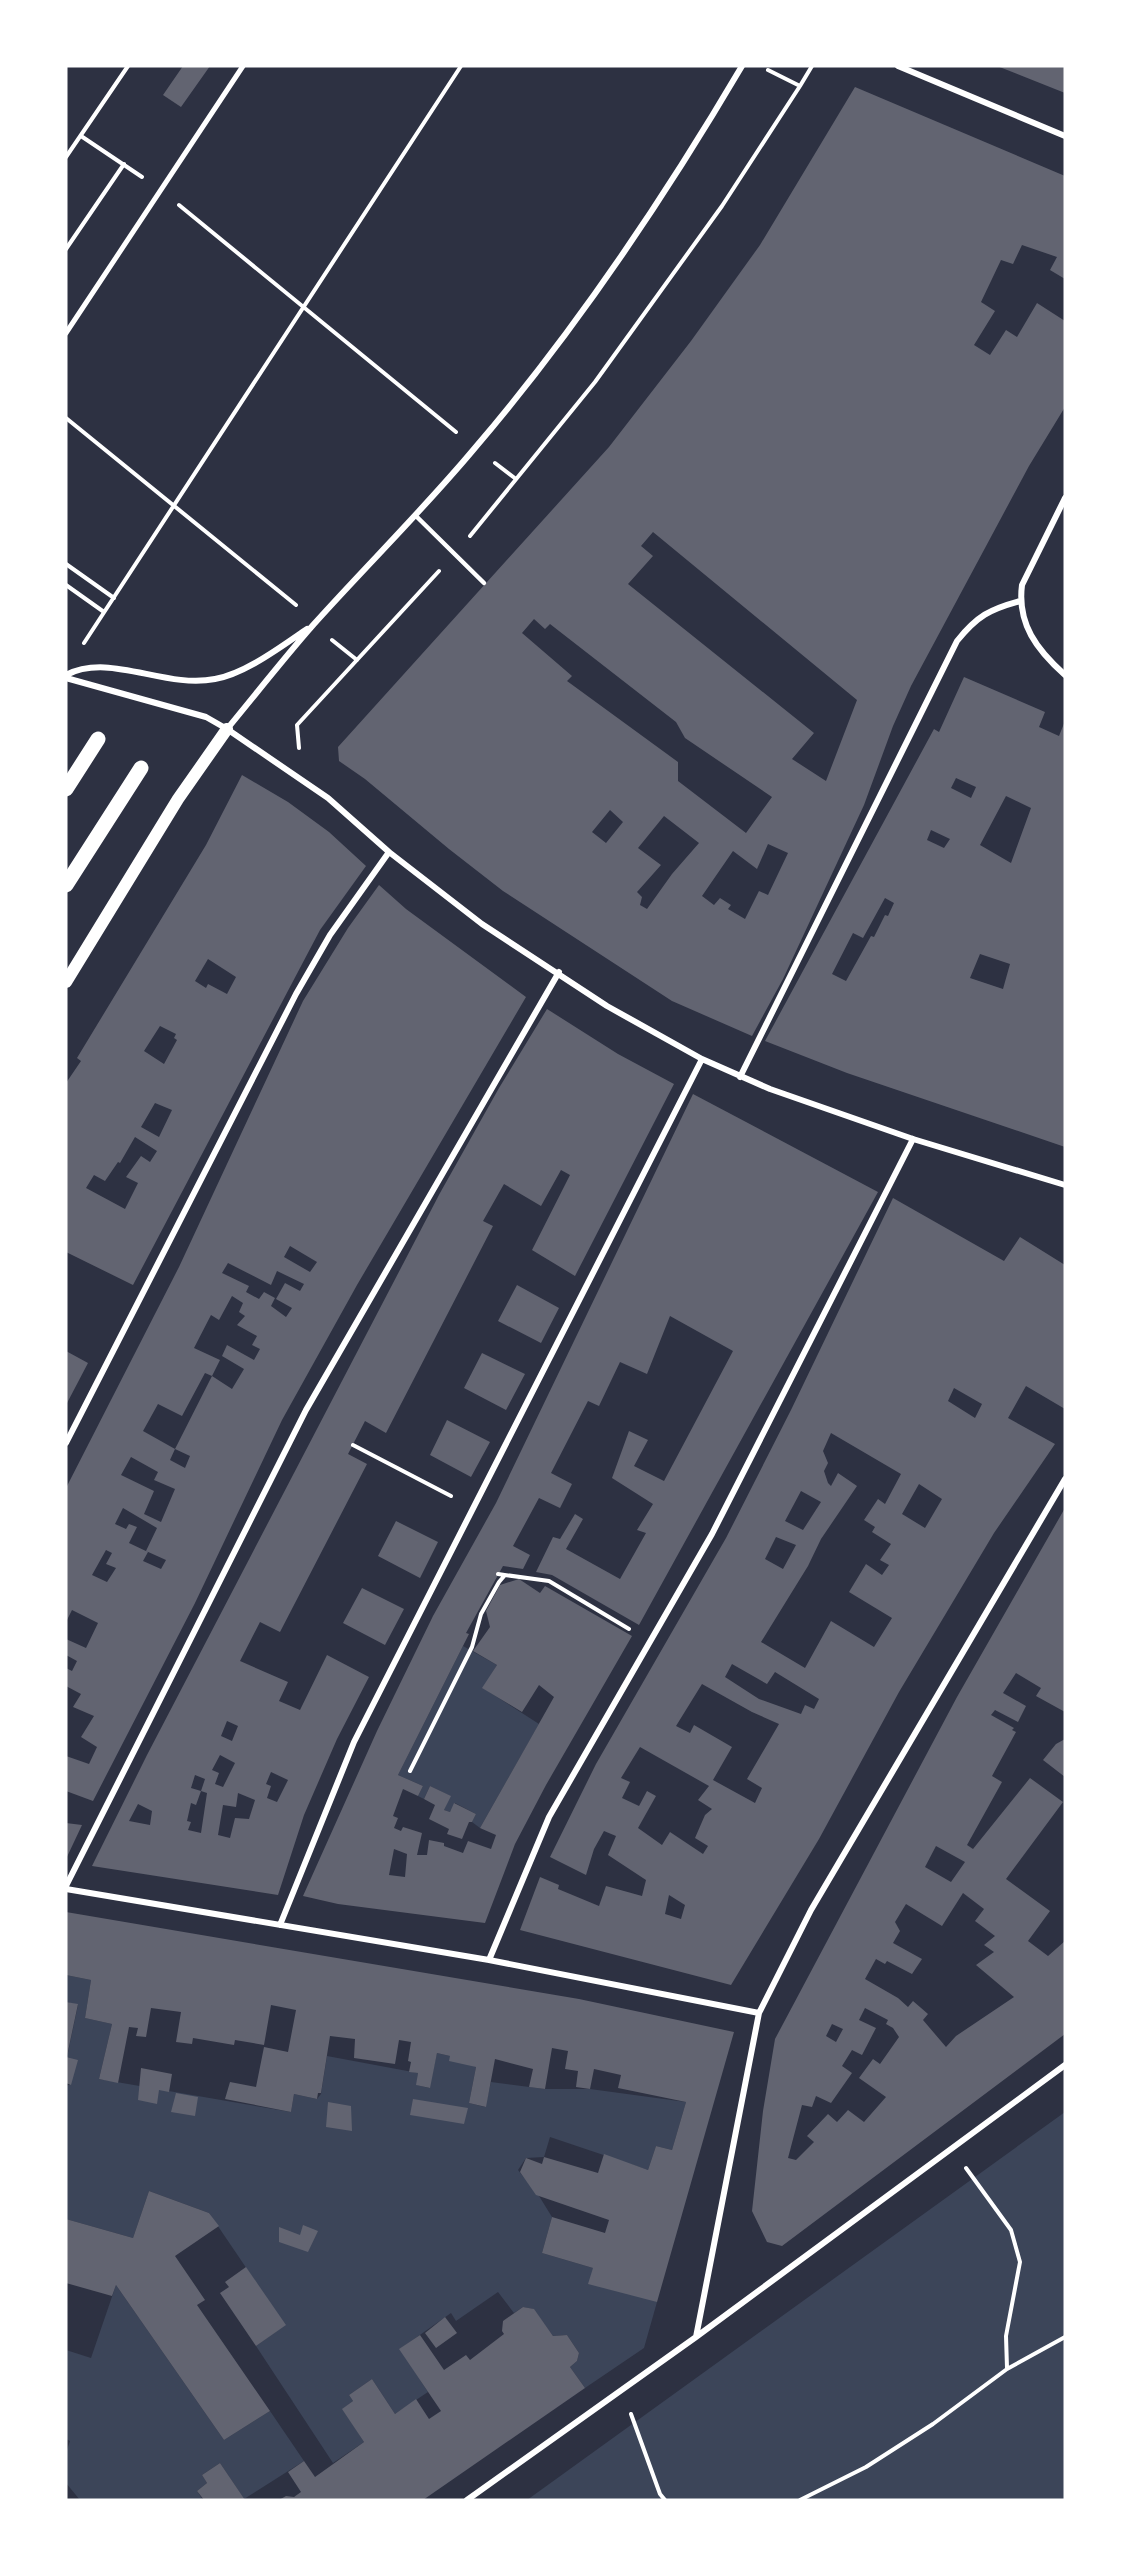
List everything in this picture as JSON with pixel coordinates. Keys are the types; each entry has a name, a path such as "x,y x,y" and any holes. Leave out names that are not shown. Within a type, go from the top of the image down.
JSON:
{"main road":[{"path":"66,982 178,799 228,729"},
{"path":"66,789 99,739"},
{"path":"66,885 141,768"}],"street":[{"path":"66,333 243,66"},
{"path":"228,729 315,623 416,516 476,447 565,333 709,123 742,66"},
{"path":"898,66 1065,136"},
{"path":"1065,498 1022,585 1020,601 1023,619 1033,642 1065,675"},
{"path":"740,1077 957,641 969,625 990,609 1020,601"},
{"path":"66,676 77,669 95,666 166,680 215,679 262,660 315,623"},
{"path":"66,676 207,717 228,729 328,798 389,852 482,924 642,1027 702,1059 740,1077 913,1139 1065,1185"},
{"path":"66,1443 296,994 330,935 389,852"},
{"path":"559,972 306,1410 66,1887 489,1960 759,2013"},
{"path":"280,1925 354,1742 702,1059"},
{"path":"489,1960 549,1817 712,1534 913,1139"},
{"path":"696,2337 759,2013 811,1910 1065,1479"},
{"path":"467,2500 696,2337 1065,2065"}],"lane":[{"path":"416,516 484,583"}],"path":[{"path":"66,157 128,66"},
{"path":"80,650 461,66"},
{"path":"292,774 300,762 297,725 455,554 595,382 722,206 812,66"},
{"path":"768,70 800,86"},
{"path":"81,136 161,190 456,433"},
{"path":"66,249 124,164"},
{"path":"66,418 299,608"},
{"path":"493,461 516,479"},
{"path":"66,564 114,598"},
{"path":"66,585 104,612"},
{"path":"331,640 357,660"},
{"path":"353,1445 473,1508"},
{"path":"498,1574 549,1581 650,1641"},
{"path":"410,1771 472,1647 481,1614 505,1575"},
{"path":"951,2149 1011,2230 1020,2262 1006,2336 1007,2369"},
{"path":"800,2500 866,2467 933,2424 1007,2369 1065,2337"},
{"path":"623,2389 660,2494 665,2500"}],"shaded area":[{"path":"463,1646 497,1665 483,1688 539,1724 480,1828 472,1822 476,1814 455,1803 450,1812 444,1810 450,1796 430,1786 424,1799 418,1796 423,1786 398,1775"},
{"path":"66,1975 91,1980 85,2018 112,2024 99,2079 291,2112 294,2094 317,2099 321,2094 327,2056 418,2073 417,2085 429,2088 437,2053 476,2067 469,2103 485,2107 491,2082 545,2089 590,2089 686,2102 672,2150 656,2146 648,2170 550,2137 544,2157 526,2158 518,2170 552,2217 542,2253 593,2268 657,2302 644,2348 585,2388 570,2367 577,2361 579,2353 567,2335 553,2336 533,2309 523,2307 514,2313 498,2292 456,2321 451,2313 400,2349 428,2392 395,2414 372,2379 349,2395 353,2401 343,2409 364,2442 333,2463 256,2346 285,2325 209,2213 149,2191 133,2238 66,2219 66,2086 71,2084 67,2057 78,2005 66,2002"},
{"path":"1065,2112 1065,2500 527,2500"},
{"path":"116,2285 224,2440 270,2411 304,2461 244,2499 220,2463 202,2475 207,2483 197,2491 203,2500 80,2500 66,2483 66,2453 70,2441 66,2439 66,2350 91,2358"}],"building":[{"path":"183,66 210,66 181,107 163,95"},
{"path":"997,66 1065,66 1065,93"},
{"path":"855,87 1065,176 1065,279 1050,270 1057,257 1022,245 1013,264 1001,260 981,302 995,311 974,345 990,355 1006,330 1017,337 1037,303 1065,321 1065,407 1029,466 911,686 893,726 864,805 783,979 752,1036 672,1001 503,891 365,779 339,761 338,747 609,447 691,341 760,245","holes":["653,532 857,700 826,781 792,759 814,733 628,584 653,556 641,546","534,619 545,629 550,624 676,722 685,738 772,797 746,833 678,781 678,762 567,681 572,676 522,633","610,810 623,822 606,843 592,832","664,816 699,843 672,874 647,909 640,905 642,897 637,892 661,865 638,848","768,844 788,853 768,895 759,891 745,919 728,909 731,905 720,898 714,905 702,896 733,851 757,869"]},
{"path":"964,677 1045,712 1039,727 1059,736 1065,721 1065,1147 847,1073 765,1041 934,729 939,732","holes":["956,778 976,787 971,798 951,788","1006,796 1031,808 1011,863 980,845","931,830 950,839 944,848 927,840","885,898 894,903 874,937 871,936 846,981 832,974 853,933 863,938","980,954 1010,964 1003,989 970,978"]},
{"path":"242,775 288,802 329,832 366,866 320,930 133,1285 66,1252 66,1083 81,1061 77,1058 206,845","holes":["208,959 236,977 227,994 208,984 206,988 195,981","160,1026 176,1034 174,1038 177,1040 164,1064 144,1051","155,1103 172,1110 159,1137 141,1127","135,1137 157,1151 150,1162 141,1156 126,1177 138,1183 125,1209 86,1188 94,1175 105,1181 118,1162 120,1163"]},
{"path":"379,885 406,909 526,997 357,1285 282,1420 195,1603 93,1801 66,1791 66,1756 89,1764 97,1747 81,1737 94,1716 73,1707 81,1694 66,1686 66,1668 72,1671 77,1661 66,1655 66,1639 86,1648 98,1623 72,1610 66,1622 66,1488 179,1267 303,1001 348,928","holes":["290,1246 317,1262 310,1272 284,1257","228,1263 271,1285 277,1271 304,1284 300,1291 285,1283 276,1299 292,1308 286,1317 271,1306 275,1298 264,1292 259,1299 246,1292 249,1286 222,1273","232,1296 243,1303 239,1312 245,1316 237,1325 257,1336 252,1345 260,1349 254,1360 227,1345 222,1356 244,1369 232,1389 212,1376 220,1360 194,1348 211,1315 219,1320","205,1373 212,1376 175,1449 143,1431 158,1404 182,1416","175,1449 190,1456 185,1468 170,1460","131,1457 158,1472 154,1480 175,1489 161,1522 144,1514 154,1491 121,1475","123,1508 157,1528 146,1551 166,1560 161,1569 143,1561 148,1552 129,1543 137,1527 129,1524 126,1529 115,1524","106,1550 112,1553 106,1564 116,1568 107,1582 92,1575"]},
{"path":"547,1009 618,1054 674,1084 575,1276 532,1250 570,1175 561,1170 541,1206 504,1184 483,1221 493,1226 386,1433 365,1421 348,1454 367,1464 280,1632 260,1622 240,1661 288,1682 279,1701 300,1710 327,1655 369,1677 337,1739 304,1815 278,1895 92,1866 147,1755 440,1193","holes":["227,1721 238,1726 232,1741 221,1736","220,1755 235,1763 223,1787 215,1784 219,1773 212,1770","271,1772 288,1780 277,1802 267,1798 271,1786 266,1784","195,1775 205,1779 201,1791 191,1788","201,1791 207,1793 201,1833 188,1830 191,1822 187,1821 191,1803 196,1805","238,1793 255,1800 249,1819 235,1818 230,1838 218,1835 223,1805 236,1807","138,1804 152,1811 150,1825 129,1821"]},
{"path":"693,1094 878,1192 639,1625 552,1575 536,1572 553,1537 560,1539 575,1514 583,1519 566,1549 620,1579 646,1533 637,1530 653,1504 612,1478 629,1431 648,1440 634,1466 664,1481 733,1351 670,1316 647,1374 620,1362 599,1406 588,1401 551,1473 572,1484 560,1508 539,1498 513,1546 530,1555 523,1569 503,1566 466,1633 469,1634 398,1775 423,1786 418,1796 403,1789 393,1816 398,1818 394,1828 401,1831 403,1827 422,1833 417,1855 427,1855 429,1840 444,1843 444,1846 463,1853 468,1841 491,1849 496,1835 480,1828 554,1697 539,1685 522,1712 482,1688 497,1665 473,1651 490,1627 486,1611 500,1585 519,1579 540,1593 545,1586 632,1636 546,1785 515,1844 485,1923 338,1904 303,1896 377,1731 433,1616 496,1503","holes":["394,1849 407,1854 405,1877 389,1875"]},
{"path":"893,1198 1004,1261 1020,1237 1065,1265 1065,1409 1026,1386 1008,1418 1055,1444 994,1533 899,1692 819,1839 731,1985 520,1930 540,1877 559,1885 558,1889 599,1906 606,1886 642,1896 646,1880 608,1855 616,1836 604,1831 594,1849 586,1875 550,1857 596,1764 726,1538 791,1410","holes":["954,1388 982,1404 975,1418 948,1401","831,1433 901,1474 885,1504 878,1499 864,1520 875,1527 872,1532 891,1544 880,1560 889,1565 882,1575 866,1564 849,1592 892,1618 874,1647 831,1621 805,1668 761,1642 808,1566 821,1539 857,1486 838,1473 831,1486 824,1471 828,1463 823,1451","919,1484 942,1499 925,1528 902,1514","801,1491 821,1502 803,1530 785,1521","776,1537 796,1545 783,1569 765,1559","732,1664 767,1684 775,1672 819,1699 814,1709 805,1705 801,1714 759,1699 725,1677","702,1684 779,1724 747,1779 762,1788 755,1803 713,1780 732,1747 694,1725 690,1733 676,1726","640,1747 709,1786 698,1800 712,1809 705,1815 695,1838 708,1846 703,1854 670,1832 662,1845 638,1828 656,1796 647,1791 639,1806 622,1798 630,1782 621,1778","669,1895 685,1905 681,1919 665,1914"]},
{"path":"517,1285 559,1308 541,1343 498,1321"},
{"path":"66,1351 88,1363 66,1405"},
{"path":"482,1353 525,1374 506,1410 464,1388"},
{"path":"447,1420 490,1442 471,1477 430,1455"},
{"path":"1065,1508 1065,1712 1036,1696 1041,1688 1016,1673 1003,1693 1026,1706 1018,1722 995,1710 991,1715 1014,1728 1012,1730 1016,1732 992,1776 1002,1782 967,1845 973,1849 1030,1778 1063,1802 1006,1879 1050,1911 1028,1941 1048,1956 1065,1941 1065,2034 782,2246 767,2242 752,2211 763,2111 775,2039 957,1697","holes":["936,1846 965,1862 951,1882 925,1867","963,1893 984,1909 975,1921 995,1936 984,1945 994,1952 976,1965 1014,1997 956,2036 946,2047 923,2020 928,2014 913,2001 908,2007 898,1998 865,1979 876,1959 885,1964 887,1961 912,1974 922,1959 893,1943 900,1931 895,1922 906,1904 942,1926","865,2008 888,2020 886,2024 893,2028 899,2037 880,2064 873,2059 859,2078 886,2097 864,2122 848,2110 837,2122 828,2114 807,2136 814,2142 796,2160 788,2158 802,2105 812,2107 816,2096 831,2103 852,2073 842,2066 852,2050 862,2055 876,2028 859,2020","832,2024 843,2029 836,2042 826,2036"]},
{"path":"396,1521 438,1542 420,1578 378,1556"},
{"path":"362,1588 404,1609 385,1645 343,1623"},
{"path":"1065,1739 1065,1777 1043,1760 1056,1744"},
{"path":"430,1786 451,1796 444,1810 450,1812 454,1803 476,1814 472,1822 469,1822 462,1839 447,1834 449,1829 429,1819 435,1805 424,1799"},
{"path":"66,1823 82,1825 66,1859"},
{"path":"66,1912 579,1999 734,2032 657,2302 588,2284 593,2268 542,2253 552,2217 605,2233 609,2220 536,2195 520,2172 526,2158 542,2164 544,2157 598,2173 604,2154 648,2170 656,2146 672,2150 686,2102 618,2088 621,2075 594,2069 590,2089 576,2087 578,2071 565,2069 568,2051 552,2048 545,2089 529,2087 533,2069 495,2059 486,2107 469,2103 476,2067 449,2061 450,2056 437,2053 430,2088 416,2085 418,2073 409,2072 411,2042 399,2040 395,2064 354,2058 355,2039 330,2036 321,2093 318,2093 317,2099 294,2094 291,2112 225,2099 230,2082 256,2087 264,2047 288,2052 296,2010 271,2005 264,2045 235,2040 234,2045 193,2038 192,2044 176,2042 181,2012 151,2008 146,2037 136,2036 138,2028 129,2027 118,2083 99,2079 112,2024 85,2018 91,1980 66,1975"},
{"path":"66,2002 78,2004 67,2056 66,2055"},
{"path":"66,2057 78,2060 71,2085 66,2083"},
{"path":"141,2068 172,2074 169,2092 159,2090 157,2104 138,2100"},
{"path":"176,2093 198,2097 195,2116 171,2112"},
{"path":"413,2099 468,2108 464,2124 410,2115"},
{"path":"328,2102 351,2106 352,2131 326,2127"},
{"path":"149,2191 209,2213 219,2226 175,2256 205,2300 197,2305 270,2411 224,2440 116,2285 112,2296 66,2283 66,2219 133,2238"},
{"path":"303,2225 318,2231 308,2252 279,2242 279,2227 300,2235"},
{"path":"246,2267 286,2325 256,2346 220,2293 229,2287 225,2282"},
{"path":"523,2307 534,2309 553,2336 567,2335 579,2353 577,2361 570,2367 585,2388 423,2500 279,2500 286,2496 294,2497 301,2492 288,2472 304,2461 315,2477 364,2442 342,2409 353,2401 349,2395 372,2379 395,2414 416,2399 429,2419 441,2411 399,2349 420,2335 444,2370 466,2355 470,2360 504,2334 503,2321"},
{"path":"445,2317 457,2333 436,2348 425,2333"},
{"path":"220,2463 245,2500 204,2500 197,2491 207,2483 202,2475"}]}
